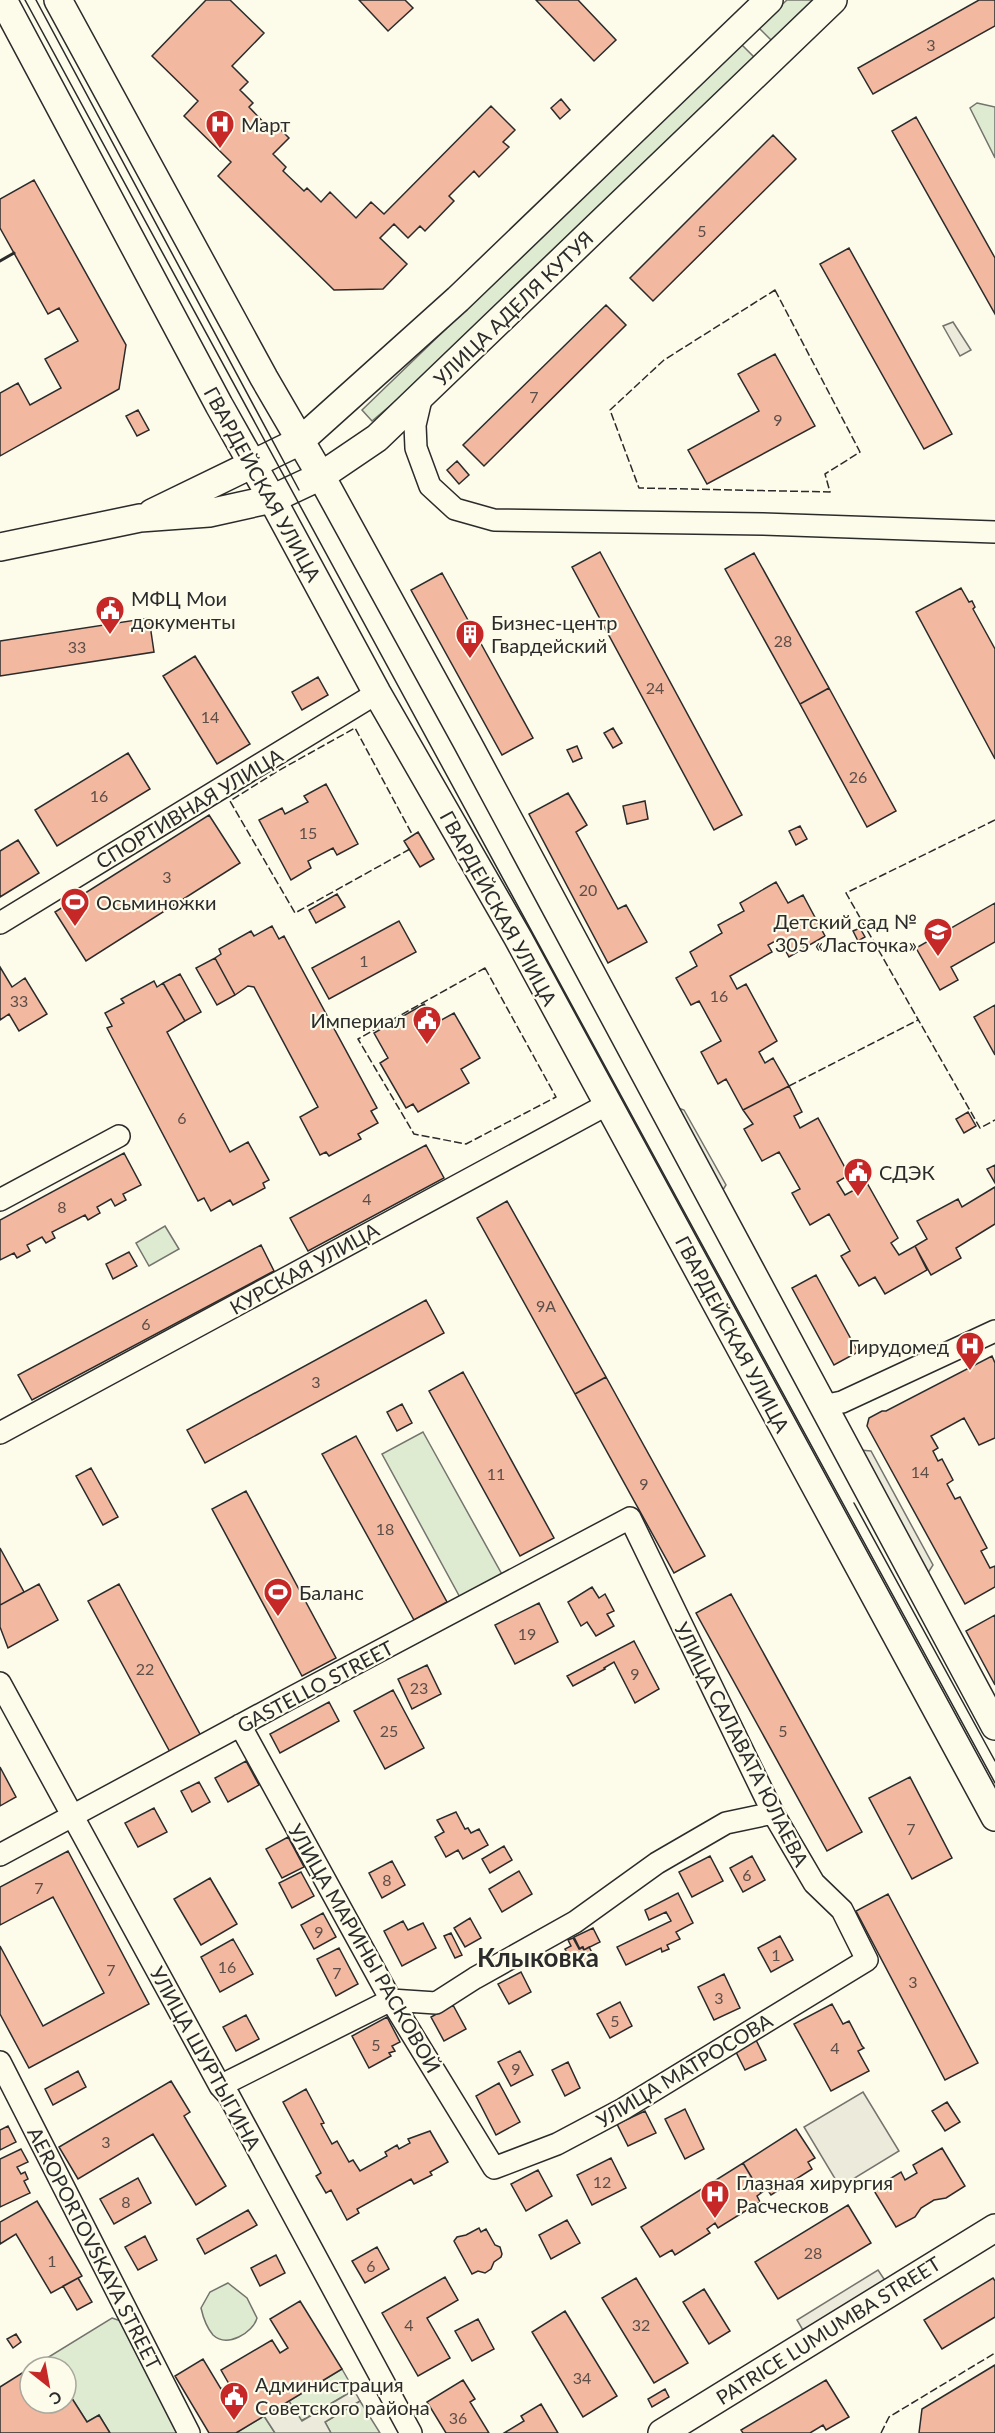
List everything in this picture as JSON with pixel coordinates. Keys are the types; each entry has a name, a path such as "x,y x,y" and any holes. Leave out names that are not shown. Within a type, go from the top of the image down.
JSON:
{"main road":[{"name":"ГВАРДЕЙСКАЯ УЛИЦА","path":"3,0 377,693 518,938 995,1817"},
{"path":"58,0 467,742 995,1726"},
{"name":"УЛИЦА АДЕЛЯ КУТУЯ","path":"140,518 300,441 466,290 770,0"},
{"name":"УЛИЦА АДЕЛЯ КУТУЯ","path":"0,547 140,518 209,513 272,498 321,476 377,438 833,0"},
{"path":"741,27 772,58"},
{"name":"PATRICE LUMUMBA STREET","path":"662,2433 995,2228"}],"street":[{"path":"422,395 414,425 416,448 430,486 455,509 494,520 763,524 995,532"},
{"name":"СПОРТИВНАЯ УЛИЦА","path":"0,923 377,693"},
{"name":"КУРСКАЯ УЛИЦА","path":"0,1433 608,1104"},
{"path":"0,1200 119,1136"},
{"path":"823,1406 842,1402 995,1331"},
{"name":"GASTELLO STREET","path":"0,1855 630,1518"},
{"name":"УЛИЦА САЛАВАТА ЮЛАЕВА","path":"630,1518 773,1813 814,1883 842,1910 867,1960"},
{"name":"УЛИЦА ШУРТЫГИНА","path":"0,1683 220,2086 229,2096 411,2433"},
{"name":"УЛИЦА МАРИНЫ РАСКОВОЙ","path":"240,1725 391,2000 494,2168"},
{"path":"220,2086 391,2000 436,2003 475,1978 575,1922 657,1863 726,1823 773,1813"},
{"name":"УЛИЦА МАТРОСОВА","path":"494,2168 557,2144 623,2109 867,1960"},
{"name":"AEROPORTOVSKAYA STREET","path":"0,2062 189,2433"}],"green space":[{"path":"787,0 815,0 772,41 758,27"},
{"path":"741,44 755,58 417,383 372,421 362,410"},
{"path":"977,103 995,107 995,158 970,108"},
{"path":"165,1226 179,1249 149,1266 136,1243"},
{"path":"423,1432 504,1578 462,1601 382,1454"},
{"path":"228,2283 247,2298 257,2318 255,2324 245,2333 225,2340 213,2335 201,2308 210,2292"},
{"path":"112,2318 124,2322 177,2433 110,2433 99,2415 87,2422 78,2408 78,2355 52,2355"},
{"path":"342,2369 354,2390 301,2421 289,2401"},
{"path":"360,2401 380,2433 331,2433 325,2422"},
{"path":"264,2416 275,2433 236,2433"}],"shaded area":[{"path":"953,322 971,350 960,356 943,326"},
{"path":"673,1106 684,1110 726,1185 721,1193"},
{"path":"860,1450 871,1451 933,1565 928,1573"},
{"path":"863,2092 899,2151 840,2187 804,2127"},
{"path":"878,2270 886,2282 804,2332 797,2320"},
{"path":"354,2390 360,2401 325,2422 331,2433 275,2433 264,2416 289,2401 302,2421"}],"building":[{"path":"206,0 230,0 264,33 232,66 248,82 240,90 253,103 249,107 269,128 274,123 289,138 273,154 286,167 283,171 304,191 307,188 321,202 330,192 356,218 371,202 384,214 491,106 515,130 503,142 509,147 479,177 474,171 449,196 454,201 425,231 420,226 408,238 394,224 380,238 407,264 383,289 334,290 218,176 231,162 184,116 198,101 152,56"},
{"path":"359,0 405,0 413,8 388,31"},
{"path":"536,0 578,0 616,40 594,61"},
{"path":"979,0 995,0 995,26 873,94 858,68"},
{"path":"561,99 570,110 560,119 551,108"},
{"path":"916,117 995,258 995,314 892,131"},
{"path":"773,135 796,159 653,301 630,278"},
{"path":"34,180 126,345 119,389 0,456 0,393 18,383 30,405 61,388 45,359 78,341 59,308 48,314 0,228 0,199"},
{"path":"849,248 952,434 924,449 820,264"},
{"path":"606,305 626,325 484,466 463,445"},
{"path":"775,354 815,426 707,484 688,450 759,411 738,374"},
{"path":"138,410 149,430 137,436 126,416"},
{"path":"457,461 469,475 459,484 447,470"},
{"path":"600,552 742,815 714,830 572,567"},
{"path":"754,553 829,688 800,704 725,569"},
{"name":"Бизнес-центр Гвардейский","path":"442,573 533,738 502,755 411,590"},
{"path":"961,588 969,602 972,601 975,607 973,609 995,649 995,759 916,612"},
{"path":"149,618 154,652 0,676 0,641"},
{"path":"195,656 250,744 217,764 163,676"},
{"path":"318,677 328,695 302,710 292,692"},
{"path":"829,688 896,811 867,827 800,704"},
{"path":"613,728 622,743 613,748 604,733"},
{"path":"577,746 582,758 573,762 567,750"},
{"path":"128,753 150,789 57,846 35,810"},
{"path":"326,784 358,844 337,855 333,848 308,861 311,868 291,880 259,820 282,808 285,814 308,802 304,796"},
{"path":"568,793 587,825 576,832 618,909 626,905 647,942 608,963 529,814"},
{"path":"645,801 648,819 627,824 623,806"},
{"path":"209,815 240,863 86,961 55,912"},
{"path":"800,826 807,839 796,845 789,831"},
{"path":"418,832 434,859 420,867 404,841"},
{"path":"18,840 39,873 0,897 0,851"},
{"path":"776,882 788,903 803,895 825,936 789,957 779,939 768,945 772,952 730,976 737,989 746,984 777,1041 759,1052 765,1063 773,1058 789,1086 743,1110 726,1079 718,1084 701,1052 721,1041 699,1001 691,1005 676,978 697,966 690,952 722,933 718,925 744,911 740,903"},
{"path":"337,894 345,907 316,923 309,910"},
{"path":"995,903 995,942 951,967 958,980 940,990 916,948"},
{"path":"399,921 416,952 329,999 312,968"},
{"path":"272,926 279,939 284,936 377,1108 371,1111 378,1123 358,1134 361,1139 329,1156 326,1152 320,1155 300,1117 318,1107 254,987 248,986 235,995 215,958 221,954 219,949 251,931 254,936"},
{"path":"860,928 865,937 858,941 853,931"},
{"path":"215,958 235,995 217,1005 196,968"},
{"path":"0,967 12,987 25,978 47,1014 19,1031 9,1014 0,1020"},
{"path":"180,974 201,1012 185,1021 163,983"},
{"path":"154,981 157,987 163,983 185,1021 167,1032 230,1152 248,1142 269,1180 263,1183 265,1188 233,1205 230,1200 211,1211 204,1198 198,1201 107,1028 112,1026 105,1013 124,1003 121,999"},
{"name":"Империал","path":"424,1004 436,1023 454,1013 480,1058 461,1069 469,1083 418,1112 413,1104 406,1108 380,1063 388,1058 374,1033"},
{"path":"995,1005 995,1055 974,1017"},
{"path":"789,1086 802,1112 794,1116 800,1128 818,1118 849,1175 837,1182 845,1195 867,1183 898,1238 891,1243 899,1255 915,1246 927,1270 885,1294 875,1277 859,1286 841,1256 850,1251 829,1214 810,1225 792,1193 800,1189 779,1152 762,1161 744,1129 753,1124 743,1110"},
{"path":"968,1112 976,1126 964,1133 956,1119"},
{"path":"426,1145 444,1178 308,1251 290,1218"},
{"path":"124,1153 141,1185 123,1194 126,1200 115,1206 111,1199 97,1207 100,1213 88,1220 85,1215 52,1232 55,1238 46,1243 42,1237 27,1245 30,1251 17,1258 14,1253 0,1260 0,1220"},
{"path":"995,1165 995,1183 987,1169"},
{"path":"995,1187 995,1224 956,1248 961,1258 931,1275 915,1246 927,1239 917,1221 958,1199 962,1207"},
{"path":"507,1201 606,1377 575,1394 477,1218"},
{"path":"261,1245 274,1271 32,1400 18,1375"},
{"path":"129,1252 137,1266 113,1279 106,1264"},
{"path":"816,1275 858,1352 834,1365 792,1288"},
{"path":"426,1300 444,1333 205,1463 187,1430"},
{"path":"992,1356 995,1363 995,1438 979,1445 964,1418 931,1436 938,1448 933,1451 938,1461 942,1459 953,1480 947,1484 955,1499 960,1497 987,1548 981,1551 990,1568 995,1566 995,1587 965,1604 867,1426 869,1418"},
{"path":"463,1372 554,1538 520,1556 429,1391"},
{"path":"606,1377 705,1556 674,1573 575,1394"},
{"path":"402,1404 412,1423 397,1431 387,1412"},
{"path":"356,1436 447,1602 414,1620 322,1454"},
{"path":"91,1468 118,1517 103,1525 76,1476"},
{"path":"246,1491 336,1658 302,1676 212,1509"},
{"path":"0,1548 24,1592 0,1605"},
{"path":"39,1584 58,1620 8,1648 0,1627 0,1605"},
{"path":"119,1584 201,1736 170,1752 88,1601"},
{"path":"592,1587 599,1598 605,1594 614,1611 607,1614 614,1626 596,1636 587,1622 581,1626 568,1602"},
{"path":"731,1594 862,1832 827,1851 696,1613"},
{"path":"539,1603 558,1642 515,1664 495,1625"},
{"path":"995,1615 995,1685 966,1631"},
{"path":"634,1641 659,1689 635,1703 614,1662 573,1686 567,1676"},
{"path":"427,1665 441,1694 412,1709 398,1679"},
{"path":"393,1690 424,1748 385,1769 354,1711"},
{"path":"329,1702 339,1721 280,1753 270,1734"},
{"path":"246,1761 259,1785 228,1802 215,1778"},
{"path":"0,1767 16,1797 0,1806"},
{"path":"910,1777 952,1858 912,1879 869,1798"},
{"path":"199,1782 210,1802 192,1812 181,1791"},
{"path":"154,1808 167,1832 138,1847 125,1823"},
{"path":"456,1812 465,1829 468,1828 471,1833 479,1829 488,1845 463,1859 458,1850 446,1857 435,1837 444,1832 437,1820"},
{"path":"288,1837 304,1867 282,1878 266,1849"},
{"path":"504,1846 512,1860 490,1873 482,1859"},
{"path":"68,1851 149,2004 29,2068 0,2014 0,1946 43,2026 104,1993 53,1897 0,1925 0,1887"},
{"path":"710,1856 723,1881 692,1897 679,1872"},
{"path":"752,1856 765,1880 743,1892 730,1868"},
{"path":"392,1861 405,1885 382,1898 369,1873"},
{"path":"519,1871 532,1894 502,1912 489,1889"},
{"path":"301,1872 314,1896 292,1908 279,1883"},
{"path":"210,1878 237,1924 201,1945 174,1899"},
{"path":"678,1893 693,1923 676,1932 680,1939 667,1945 669,1949 662,1952 661,1948 626,1965 617,1947 671,1921 666,1912 649,1920 645,1910"},
{"path":"888,1894 978,2063 945,2080 856,1911"},
{"path":"323,1913 336,1937 314,1949 301,1925"},
{"path":"470,1918 481,1938 465,1947 454,1928"},
{"path":"403,1921 408,1930 423,1923 436,1948 402,1966 384,1931"},
{"path":"593,1928 600,1942 584,1950 583,1947 580,1949 574,1937"},
{"path":"451,1933 462,1955 455,1958 444,1936"},
{"path":"780,1936 793,1960 771,1972 758,1948"},
{"path":"573,1938 579,1949 582,1947 584,1950 589,1947 595,1958 575,1967 565,1949 571,1946 568,1940"},
{"path":"233,1939 253,1974 220,1992 201,1957"},
{"path":"339,1948 358,1984 336,1996 317,1959"},
{"path":"521,1972 531,1992 509,2004 498,1984"},
{"path":"724,1974 740,2008 714,2020 698,1987"},
{"path":"620,2002 632,2026 610,2038 597,2014"},
{"path":"832,2004 843,2024 849,2021 864,2048 858,2051 869,2071 831,2091 794,2024"},
{"path":"453,2005 466,2029 444,2041 431,2017"},
{"path":"246,2015 259,2039 236,2051 223,2027"},
{"path":"387,2017 400,2042 392,2046 395,2051 389,2053 391,2056 369,2068 352,2036"},
{"path":"755,2038 766,2060 745,2070 734,2048"},
{"path":"520,2051 533,2075 511,2086 498,2062"},
{"path":"568,2062 580,2088 565,2096 552,2070"},
{"path":"78,2071 86,2087 53,2105 45,2089"},
{"path":"171,2081 190,2112 184,2116 226,2186 196,2205 153,2134 78,2179 59,2147"},
{"path":"499,2083 520,2122 496,2135 476,2096"},
{"path":"306,2089 332,2144 337,2141 349,2162 353,2160 360,2171 387,2156 385,2152 397,2145 399,2149 410,2143 408,2139 430,2131 448,2162 430,2172 432,2175 414,2184 411,2179 357,2209 359,2213 347,2220 331,2190 326,2193 316,2176 321,2173 283,2102"},
{"path":"947,2102 960,2122 945,2131 932,2111"},
{"path":"685,2109 704,2149 685,2159 665,2119"},
{"path":"645,2111 656,2133 628,2146 617,2124"},
{"path":"8,2126 16,2142 0,2150 0,2130"},
{"path":"796,2129 815,2158 808,2162 812,2169 771,2195 767,2189 761,2193 743,2163"},
{"path":"942,2148 965,2186 946,2198 934,2200 921,2208 915,2217 896,2227 873,2189 901,2172 905,2180 917,2173 913,2165"},
{"path":"21,2149 28,2162 17,2167 21,2174 25,2172 28,2179 24,2181 30,2193 0,2207 0,2159"},
{"path":"611,2158 626,2188 592,2205 577,2175"},
{"path":"743,2163 761,2193 757,2196 760,2202 718,2228 715,2223 707,2229 710,2233 675,2255 672,2250 660,2257 641,2227"},
{"path":"538,2170 552,2196 526,2211 511,2184"},
{"path":"138,2178 151,2203 114,2224 100,2199"},
{"path":"37,2201 82,2276 51,2293 16,2234 0,2244 0,2222"},
{"path":"848,2205 871,2243 778,2299 755,2262"},
{"path":"248,2210 257,2225 205,2254 197,2239"},
{"path":"567,2220 580,2243 551,2259 539,2235"},
{"path":"479,2228 481,2232 486,2229 495,2245 500,2247 502,2254 491,2269 485,2273 478,2271 472,2274 454,2241 457,2237"},
{"path":"145,2236 157,2260 138,2270 125,2247"},
{"path":"377,2247 389,2269 365,2283 352,2261"},
{"path":"276,2255 285,2273 260,2286 251,2268"},
{"path":"445,2277 458,2300 427,2318 450,2358 418,2376 382,2313"},
{"path":"78,2278 92,2302 77,2310 63,2286"},
{"path":"636,2278 688,2363 654,2383 602,2298"},
{"path":"993,2278 995,2281 995,2317 942,2349 924,2320"},
{"path":"704,2289 730,2331 709,2344 683,2302"},
{"path":"300,2301 342,2369 236,2433 209,2433 175,2376 203,2359 221,2389 229,2384 221,2370 272,2340 280,2353 288,2348 270,2319"},
{"path":"565,2311 617,2396 583,2417 532,2332"},
{"path":"478,2319 494,2349 472,2361 455,2331"},
{"path":"16,2334 21,2342 13,2348 7,2339"},
{"path":"995,2365 995,2433 919,2433 922,2409"},
{"path":"18,2376 18,2415 78,2415 78,2408 87,2422 99,2415 110,2433 0,2433 0,2387"},
{"path":"463,2380 475,2399 470,2402 489,2433 446,2433 427,2402"},
{"path":"826,2380 849,2417 826,2430 823,2425 810,2433 743,2433 741,2430"},
{"path":"665,2389 669,2397 652,2407 648,2399"},
{"path":"541,2404 558,2433 504,2433 524,2421 521,2416"}],"tram line":[{"path":"25,0 266,447 995,1783"},
{"path":"36,0 299,490"},
{"path":"854,1503 995,1761"}],"fence":[{"path":"775,290 860,452 825,474 830,492 639,488 610,410 664,360 775,290"},
{"path":"410,849 295,913 230,801 276,772 355,728 413,836"},
{"path":"995,820 846,893 980,1128 995,1120"},
{"path":"485,968 556,1097 466,1144 414,1134 358,1039 485,968"},
{"path":"789,1086 918,1020"},
{"path":"881,2433 889,2417 995,2353"}],"wall":[{"path":"0,261 14,253"}],"place":[{"name":"Март","path":"220,150"},
{"name":"МФЦ Мои документы","path":"110,636"},
{"name":"Бизнес-центр Гвардейский","path":"470,660"},
{"name":"Осьминожки","path":"75,928"},
{"name":"Детский сад № 305 «Ласточка»","path":"938,958"},
{"name":"Империал","path":"427,1046"},
{"name":"СДЭК","path":"858,1198"},
{"name":"Гирудомед","path":"970,1372"},
{"name":"Баланс","path":"278,1618"},
{"name":"Глазная хирургия Расческов","path":"715,2220"},
{"name":"Администрация Советского района","path":"234,2422"}],"district":[{"name":"Клыковка","path":"538,1957"}]}
